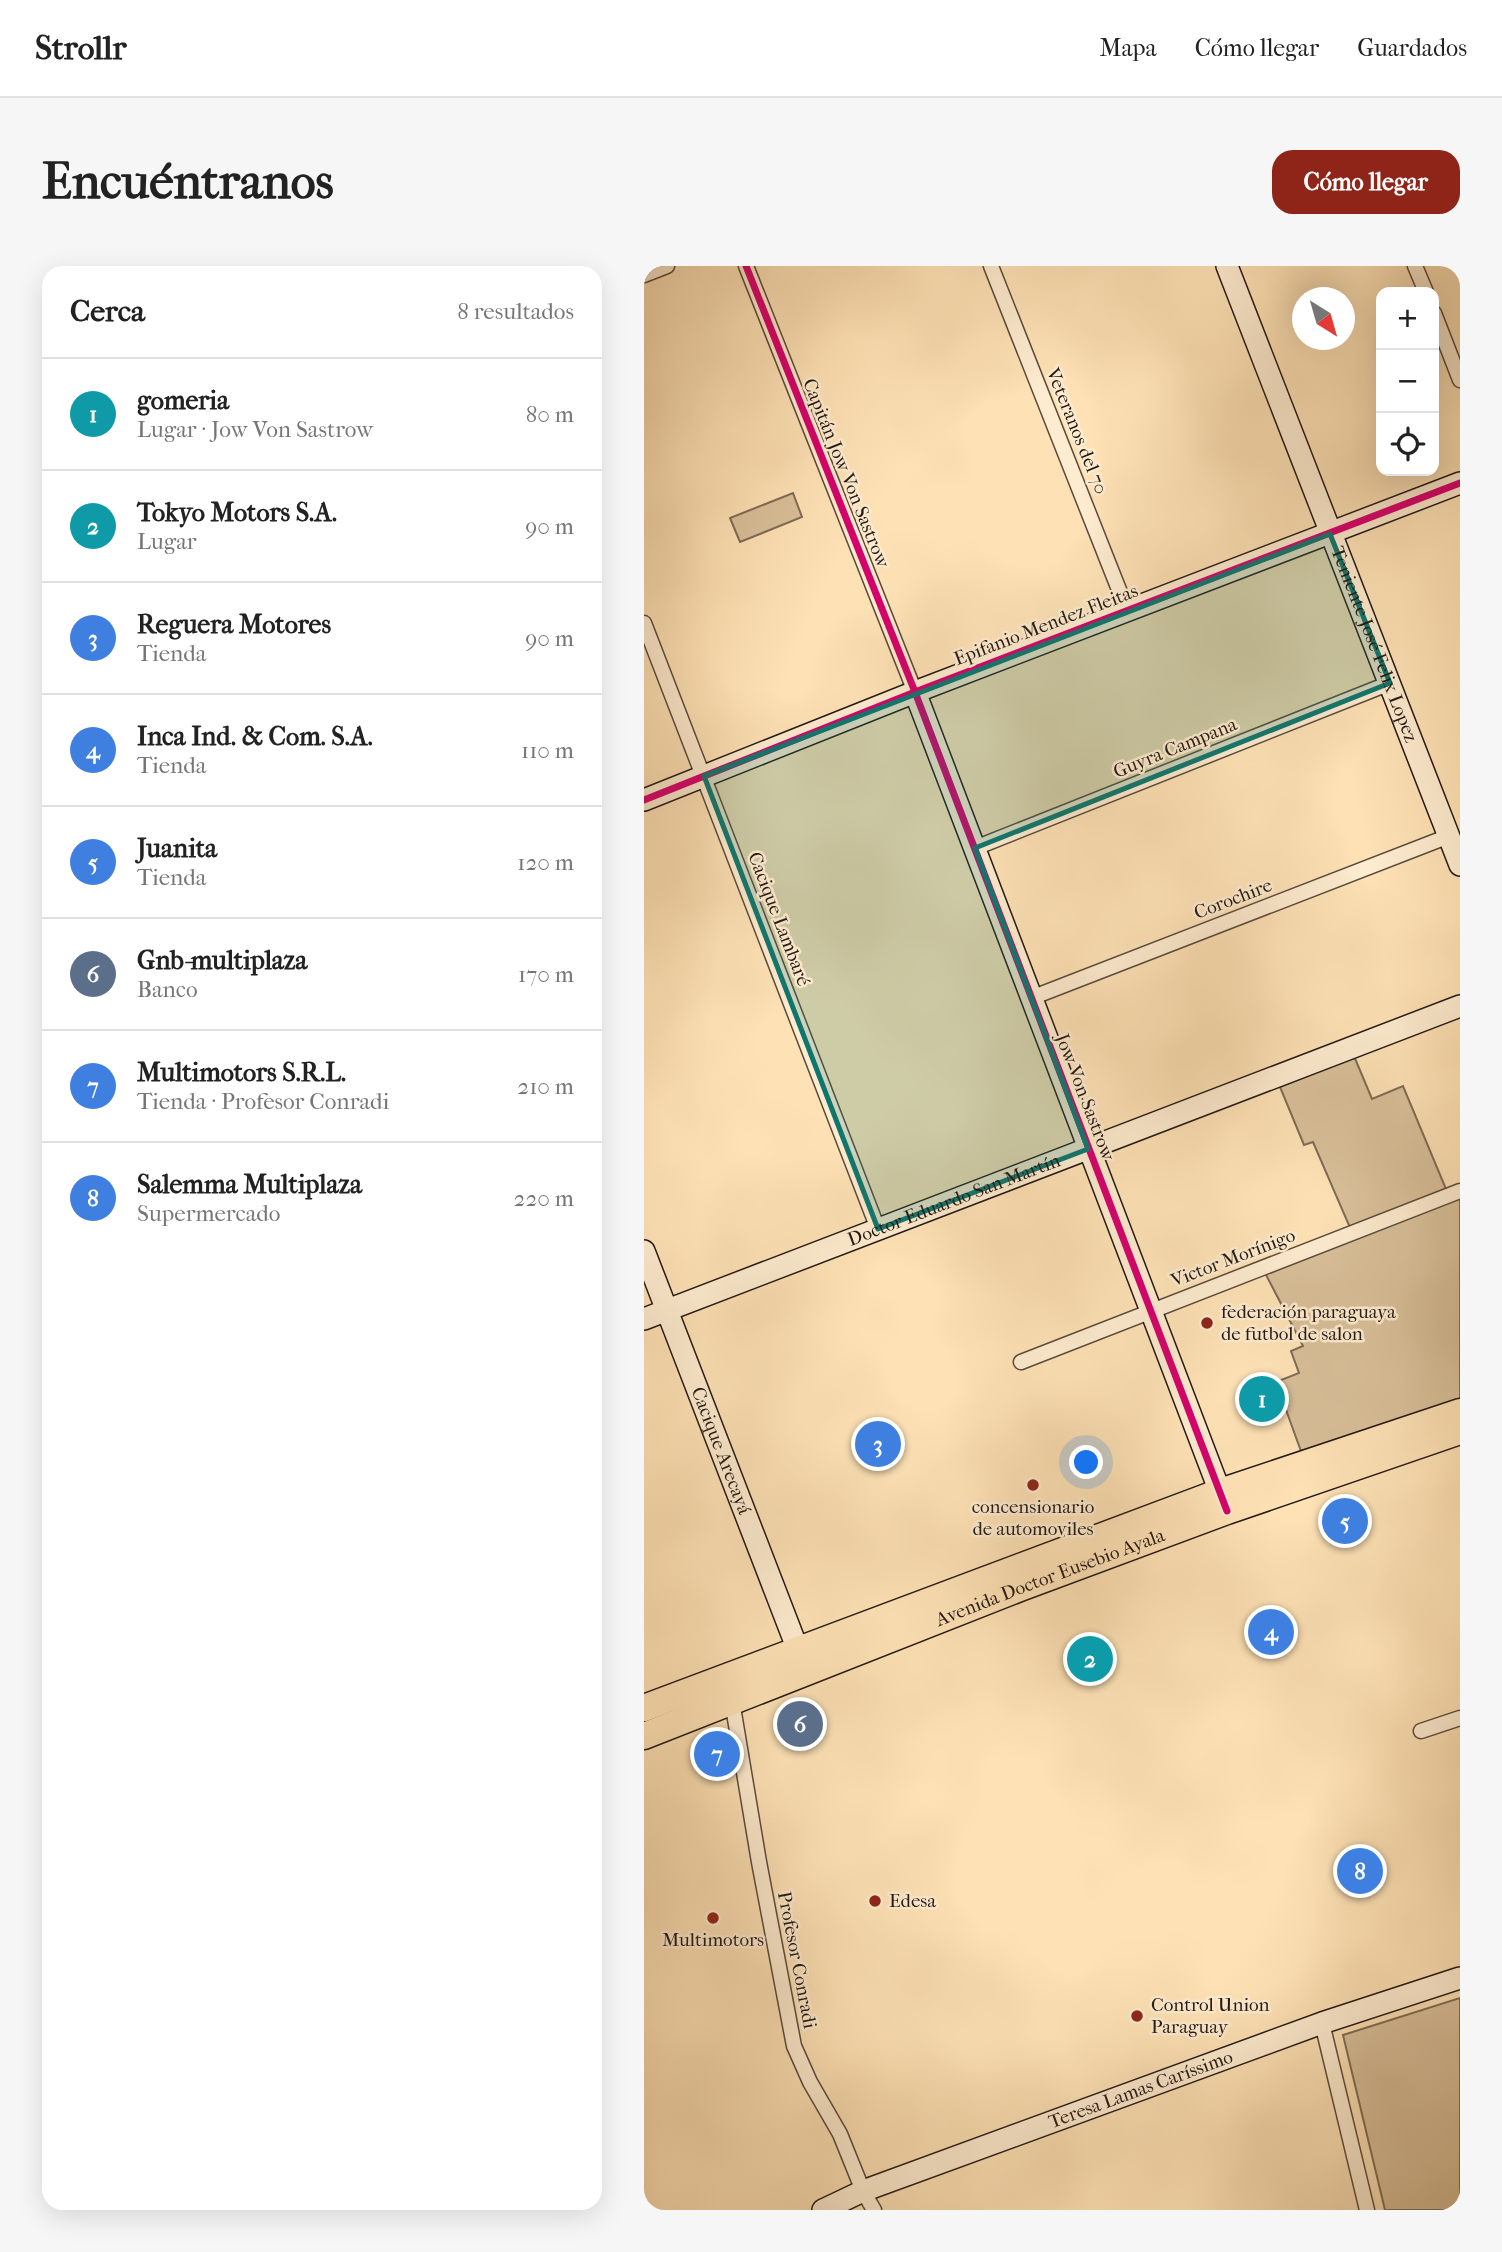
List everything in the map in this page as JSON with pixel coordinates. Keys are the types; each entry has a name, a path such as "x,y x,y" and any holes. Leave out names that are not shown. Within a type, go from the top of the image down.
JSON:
{"highway":[{"name":"Avenida Doctor Eusebio Ayala","path":"644,1708 829,1637 1223,1501 1460,1412"},
{"name":"Avenida Doctor Eusebio Ayala","path":"644,1736 1020,1588 1223,1501 1460,1431"},
{"path":"732,1701 731,1686 819,1652 829,1637"}],"street":[{"path":"644,275 667,266"},
{"name":"Capitán Jow Von Sastrow","path":"746,266 915,692"},
{"name":"Veteranos del 70","path":"991,266 1127,610"},
{"name":"Teniente José Felix Lopez","path":"1227,266 1460,865"},
{"path":"1415,266 1424,287"},
{"path":"1439,326 1460,380"},
{"name":"Epifanio Mendez Fleitas","path":"644,800 915,692 1460,483"},
{"name":"Cacique Lambaré","path":"644,624 878,1229"},
{"name":"Guyra Campana","path":"975,848 1390,684"},
{"name":"Jow Von Sastrow","path":"915,692 1223,1501"},
{"name":"Corochire","path":"1031,998 1449,836"},
{"name":"Doctor Eduardo San Martín","path":"644,1319 1460,1006"},
{"name":"Victor Morínigo","path":"1021,1362 1460,1191"},
{"name":"Cacique Arecayá","path":"644,1251 797,1650"},
{"name":"Profesor Conradi","path":"732,1701 794,2046 810,2082 840,2134 863,2191 874,2210"},
{"path":"1421,1731 1460,1718"},
{"name":"Teresa Lamas Caríssimo","path":"823,2210 863,2191 1322,2023 1460,1978"},
{"path":"1322,2023 1367,2210"}],"highlighted area":[{"path":"1330,534 1390,683 975,848 1088,1149 878,1229 704,776"}],"shaded area":[{"path":"793,493 802,517 740,542 730,518"},
{"path":"1354,1056 1372,1099 1403,1086 1446,1189 1351,1230 1313,1142 1304,1145 1280,1087"},
{"path":"1460,1195 1460,1400 1302,1454 1276,1382 1299,1373 1291,1351 1303,1346 1264,1271"},
{"path":"1460,1998 1460,2210 1385,2210 1343,2035"}],"cycle path":[{"path":"746,266 915,692 1227,1511"},
{"path":"644,800 915,692 1460,483"}],"place":[{"name":"federación paraguaya de futbol de salon","path":"1207,1323"},
{"name":"gomeria","path":"1262,1399"},
{"name":"Reguera Motores","path":"878,1444"},
{"name":"concensionario de automoviles","path":"1033,1485"},
{"name":"Juanita","path":"1345,1521"},
{"name":"Inca Ind. & Com. S.A.","path":"1271,1632"},
{"name":"Tokyo Motors S.A.","path":"1090,1659"},
{"name":"Gnb-multiplaza","path":"800,1724"},
{"name":"Multimotors S.R.L.","path":"717,1754"},
{"name":"Salemma Multiplaza","path":"1360,1871"},
{"name":"Edesa","path":"875,1901"},
{"name":"Multimotors","path":"713,1918"},
{"name":"Control Union Paraguay","path":"1137,2016"}]}
